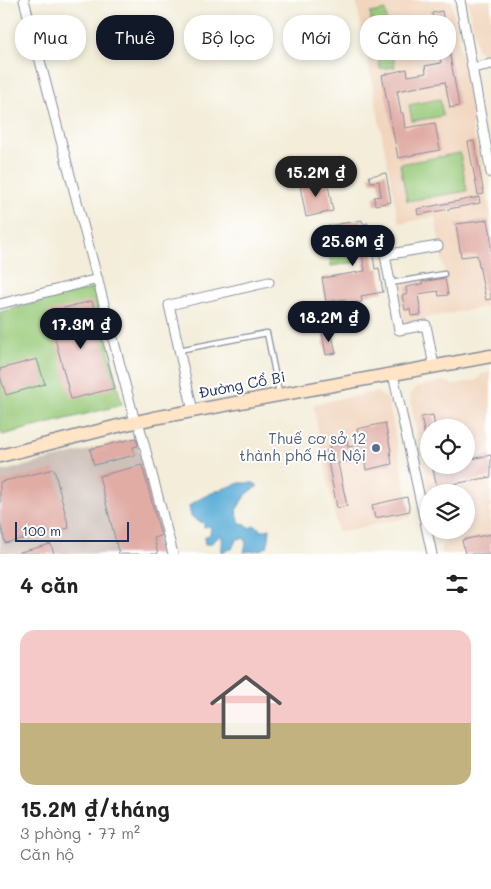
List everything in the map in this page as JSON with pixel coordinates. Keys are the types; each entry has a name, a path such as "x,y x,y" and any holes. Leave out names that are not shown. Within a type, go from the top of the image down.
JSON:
{"main road":[{"name":"Đường Cổ Bi","path":"0,456 136,422 491,356"}],"street":[{"path":"24,0 173,554"},
{"path":"460,0 491,172"},
{"path":"472,68 491,64"},
{"path":"434,366 426,326 399,330 386,255 438,246"},
{"path":"0,304 98,279"},
{"path":"193,411 169,305 269,282"},
{"path":"393,374 432,554"}],"lane":[{"path":"391,283 444,274"},
{"path":"179,350 267,333 280,395"}],"shaded area":[{"path":"356,0 451,0 454,15 360,15 360,21"},
{"path":"468,0 491,0 491,56 487,57 477,50"},
{"path":"456,27 474,123 472,126 474,138 477,141 491,217 491,306 404,322 397,284 445,275 435,217 399,223 368,60 456,60"},
{"path":"491,372 491,554 442,554 441,548 446,542 445,539 475,539 475,484 427,484 425,474 475,474 475,419 420,419 420,447 410,396 416,387 445,381 453,385 477,380 482,374"},
{"path":"376,392 388,399 411,517 338,532 313,404"},
{"path":"136,438 167,554 0,554 0,472"}],"green space":[{"path":"385,10 386,15 370,15 370,13"},
{"path":"378,60 394,60 395,67 380,69"},
{"path":"440,99 443,116 412,121 409,105"},
{"path":"460,153 467,191 407,201 400,164"},
{"path":"355,250 357,262 331,266 329,254"},
{"path":"94,288 122,405 2,435 0,426 0,312"}],"water":[{"path":"240,483 254,483 258,486 245,496 236,510 239,521 250,528 256,526 262,531 270,529 267,547 244,552 245,539 241,538 236,540 232,549 222,553 221,535 210,544 205,544 204,538 210,534 211,527 204,527 204,523 191,516 189,506 207,495"}],"building":[{"path":"442,11 443,15 432,15 432,13"},
{"path":"440,60 451,60 459,106 450,108 445,82 397,91 405,128 435,123 440,150 398,158 382,75 407,69 408,76 426,73 425,66 441,63"},
{"path":"474,141 484,194 478,195 468,142"},
{"path":"386,173 391,202 375,205 374,197 381,196 379,181 371,182 369,176"},
{"path":"327,180 333,211 306,217 300,186"},
{"path":"479,197 480,203 418,215 417,209"},
{"path":"362,220 363,224 368,223 375,269 379,268 383,292 361,296 362,302 346,305 345,299 326,302 322,278 365,271 359,236 326,241 324,230 329,230 328,226"},
{"path":"488,220 491,236 491,299 486,300 477,255 461,257 456,224"},
{"path":"445,278 448,295 439,296 438,291 418,294 421,315 411,316 410,309 405,310 402,295 407,295 406,287"},
{"path":"92,301 115,388 71,399 48,312"},
{"path":"331,330 336,353 326,355 322,332"},
{"path":"37,359 45,384 6,395 0,376 0,369"},
{"path":"433,415 434,419 421,419 421,417"},
{"path":"385,423 392,464 366,470 364,458 338,463 347,506 337,508 326,451 330,450 329,443 347,440 348,447 361,444 357,429"},
{"path":"136,438 138,446 133,447 135,455 94,465 90,449"},
{"path":"491,455 491,477 453,484 436,484 434,474 475,474 475,458"},
{"path":"142,465 161,536 154,538 158,554 119,554 99,476"},
{"path":"54,469 69,528 5,543 0,521 0,482"},
{"path":"407,497 410,511 375,518 372,505"},
{"path":"491,534 491,554 465,554 462,540 475,539 475,537"},
{"path":"51,544 54,554 21,554 20,552"}],"place":[{"name":"Thuế cơ sở 12 thành phố Hà Nội","path":"376,448"}]}
